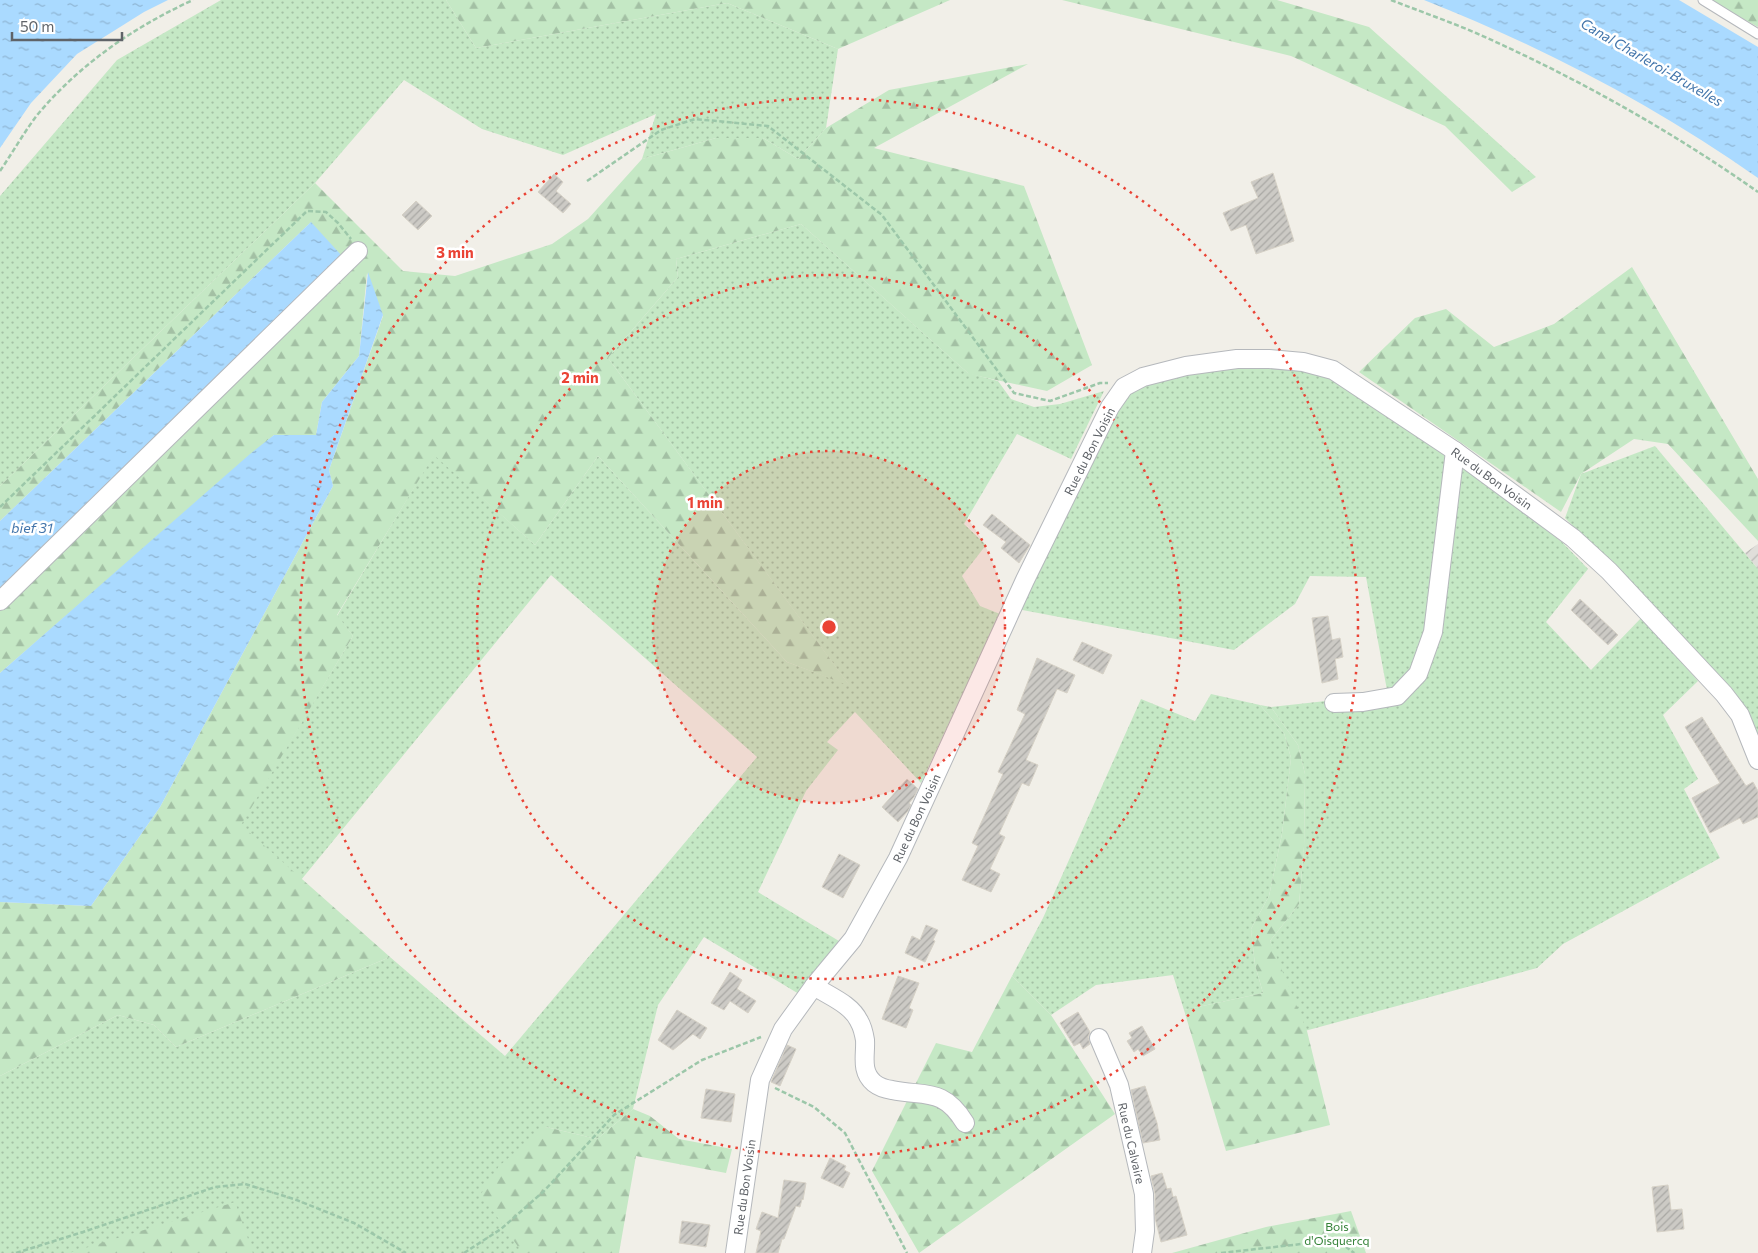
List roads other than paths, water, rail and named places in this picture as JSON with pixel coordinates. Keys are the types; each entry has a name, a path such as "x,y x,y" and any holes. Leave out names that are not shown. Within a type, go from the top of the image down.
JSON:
{"street":[{"path":"0,601 358,251"},
{"name":"Rue du Bon Voisin","path":"735,1253 760,1080 784,1029 814,986 853,939 898,858 1046,537 1110,407 1124,388 1143,377 1186,366 1237,359 1303,362 1333,370 1455,451 1573,538 1609,571 1724,694 1740,715 1758,760"},
{"path":"1334,703 1363,702 1397,696 1418,674 1433,632 1455,451"},
{"path":"814,986 845,1004 859,1020 865,1038 864,1059 866,1073 874,1084 884,1089 898,1092 936,1095 949,1104 964,1122"},
{"name":"Rue du Calvaire","path":"1099,1038 1119,1085 1144,1194 1145,1231 1142,1253"}],"lane":[{"path":"1703,0 1758,34"}],"water":[{"path":"0,0 168,0 144,12 77,54 31,103 0,148"},
{"name":"Canal Charleroi-Bruxelles","path":"1424,0 1679,0 1758,47 1758,178 1679,126 1597,79 1512,37"},
{"name":"bief 31","path":"311,222 342,256 0,595 0,521"},
{"path":"368,272 383,315 329,470 333,486 160,807 91,906 0,902 0,673 274,435 316,435 322,402 359,356"}],"park label":[{"name":"Bois d'Oisquercq","path":"1337,1233"}]}
